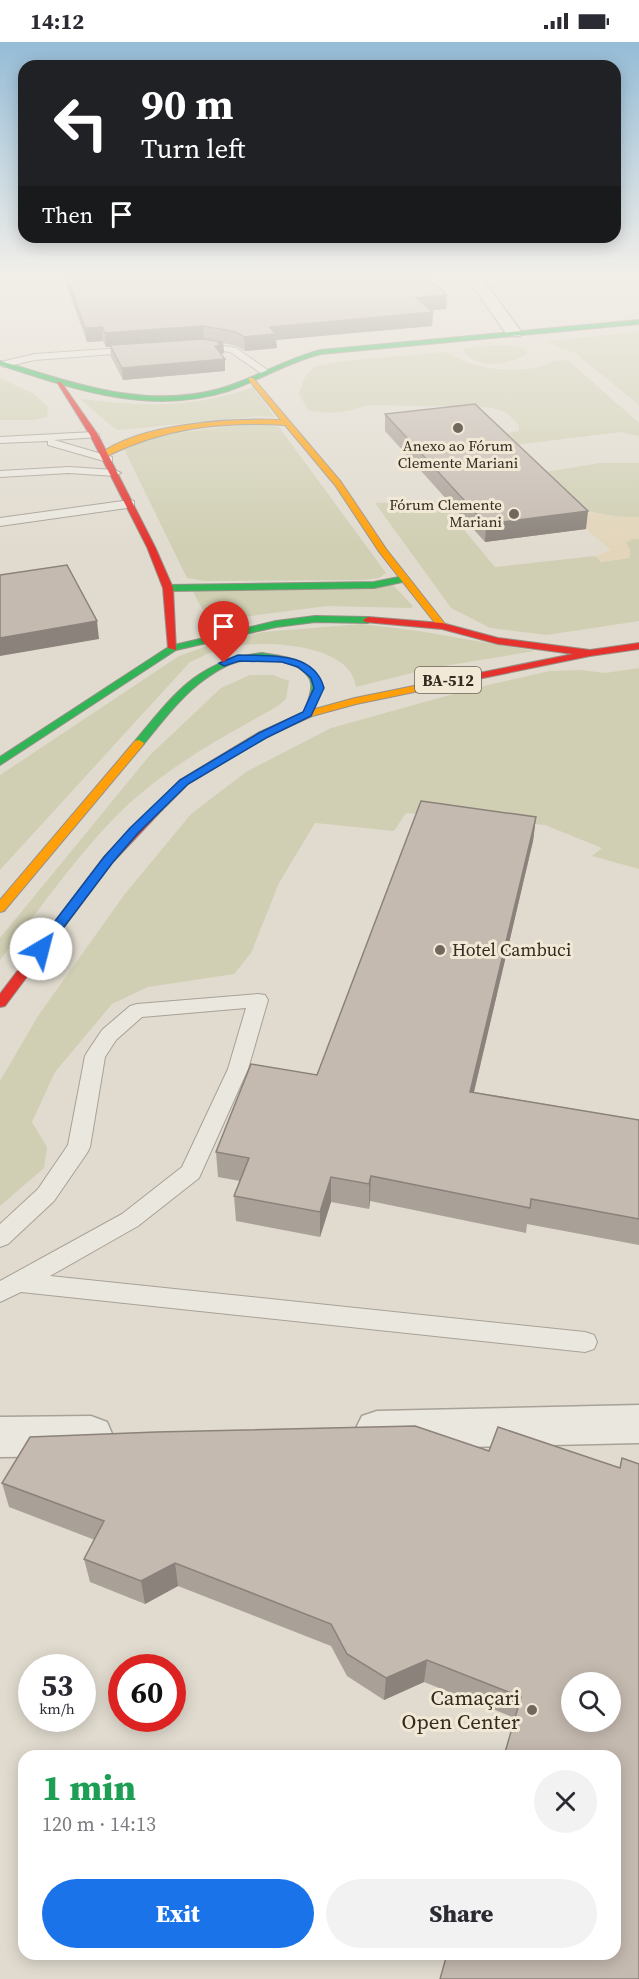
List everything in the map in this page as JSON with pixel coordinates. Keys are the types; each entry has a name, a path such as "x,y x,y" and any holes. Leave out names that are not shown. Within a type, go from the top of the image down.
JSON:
{"street":[{"path":"9,366 106,396 141,401 214,393 251,379 275,366"},
{"path":"251,379 338,484 404,579 442,626"},
{"path":"59,383 75,421 104,433 256,420 289,423"},
{"path":"106,456 124,442 175,428"},
{"path":"104,433 106,456 168,588 173,648"},
{"path":"168,588 374,585 404,579"},
{"path":"0,762 173,648 276,624 315,619 361,619 442,626 498,641 590,653"},
{"name":"BA-512","path":"0,1003 108,860 134,831 184,782 254,740 308,714 436,682 639,646"},
{"path":"0,908 175,700 210,669 238,658 284,659 301,665 316,677 319,688 308,714"},
{"path":"341,1430 639,1424"},
{"path":"0,1437 127,1435"}],"lane":[{"path":"257,366 264,371"},
{"path":"31,437 75,421"},
{"path":"0,440 104,433"},
{"path":"31,437 106,456"},
{"path":"0,474 69,470 115,474"},
{"path":"0,522 130,504"},
{"path":"0,1238 46,1195 79,1147 95,1056 109,1035 137,1011 258,1000 238,1069 191,1172 130,1220 9,1287"},
{"path":"9,1287 585,1342"}],"green space":[{"path":"480,366 511,370 538,366 575,366 639,423 639,436 621,432 472,450 475,438 519,431 519,425 506,412 487,407 367,405 338,412 308,410 299,394 305,377 314,367"},
{"path":"592,366 639,366 639,405"},
{"path":"0,378 34,394 48,407 47,417 32,420 0,420"},
{"path":"253,387 275,417 259,416 119,430 80,399 167,404 209,399"},
{"path":"253,423 279,427 386,573 379,578 364,580 204,581 187,578 123,447 169,434"},
{"path":"600,463 639,463 639,517 620,517 588,511 516,477"},
{"path":"440,501 495,567 595,556 601,562 629,558 630,551 626,543 632,539 639,539 639,621 547,635 490,628 451,608 375,503"},
{"path":"393,585 413,606 411,608 327,606 220,620 203,609 193,591"},
{"path":"362,624 419,631 535,651 432,668 356,687 350,672 337,660 320,652 277,644 255,644 212,652 190,662 0,870 0,775 179,656 210,645 263,632"},
{"path":"639,668 639,869 592,856 602,848 545,825 406,813 394,831 315,823 279,883 251,953 234,974 148,987 112,1004 55,1072 32,1122 47,1147 44,1168 0,1206 0,1081 38,1016 124,895 191,814 246,772 331,728 475,688 550,671 581,670 605,673"},
{"path":"250,675 273,675 289,681 286,699 278,706 189,758 155,782 120,812 66,874 0,960 0,938 150,755 221,688"}],"sand":[{"path":"583,511 618,517 639,517 639,539 632,539 626,543 630,551 629,558 601,562 595,556 611,550 586,529"}],"building":[{"path":"475,404 588,511 486,524 385,414"},
{"path":"67,565 97,621 0,638 0,575"},
{"name":"Hotel Cambuci","path":"421,801 536,817 470,1092 639,1120 639,1219 531,1199 530,1208 371,1176 369,1184 331,1177 320,1212 234,1196 249,1158 216,1152 251,1064 317,1075"},
{"name":"Camaçari Open Center","path":"415,1426 489,1451 498,1427 620,1468 622,1458 639,1464 639,1979 440,1979 445,1960 621,1960 621,1750 506,1750 521,1697 427,1660 386,1678 347,1654 331,1624 175,1563 141,1581 84,1559 104,1521 2,1483 30,1437 156,1432"}],"traffic: fast":[{"path":"11,366 82,388 138,399 166,400 195,397 223,390 281,366"},
{"path":"168,588 374,585 404,579"},
{"path":"0,762 173,648 276,624 315,619 368,620"},
{"path":"139,743 184,691 220,665 240,658 262,656 287,660 306,669 313,676 317,686 308,714"}],"traffic: slow":[{"path":"251,379 338,484 383,551 442,626"},
{"path":"104,454 147,436 194,425 242,422 289,423"},
{"path":"157,809 184,782 262,735 308,714 355,701 473,677"},
{"path":"0,908 139,743"}],"traffic: jam":[{"path":"59,383 94,435 151,547 168,588 173,648"},
{"path":"368,620 442,626 498,641 590,653"},
{"path":"473,677 590,653 639,646"},
{"path":"0,1003 108,860 157,809"}],"place":[{"name":"Anexo ao Fórum Clemente Mariani","path":"458,428"},
{"name":"Fórum Clemente Mariani","path":"514,514"},
{"name":"Hotel Cambuci","path":"440,950"},
{"name":"Camaçari Open Center","path":"532,1710"}],"route":[{"path":"41,949 108,860 184,782 262,735 308,714 319,688 316,677 301,665 284,659 266,657 238,658 224,663"}]}
